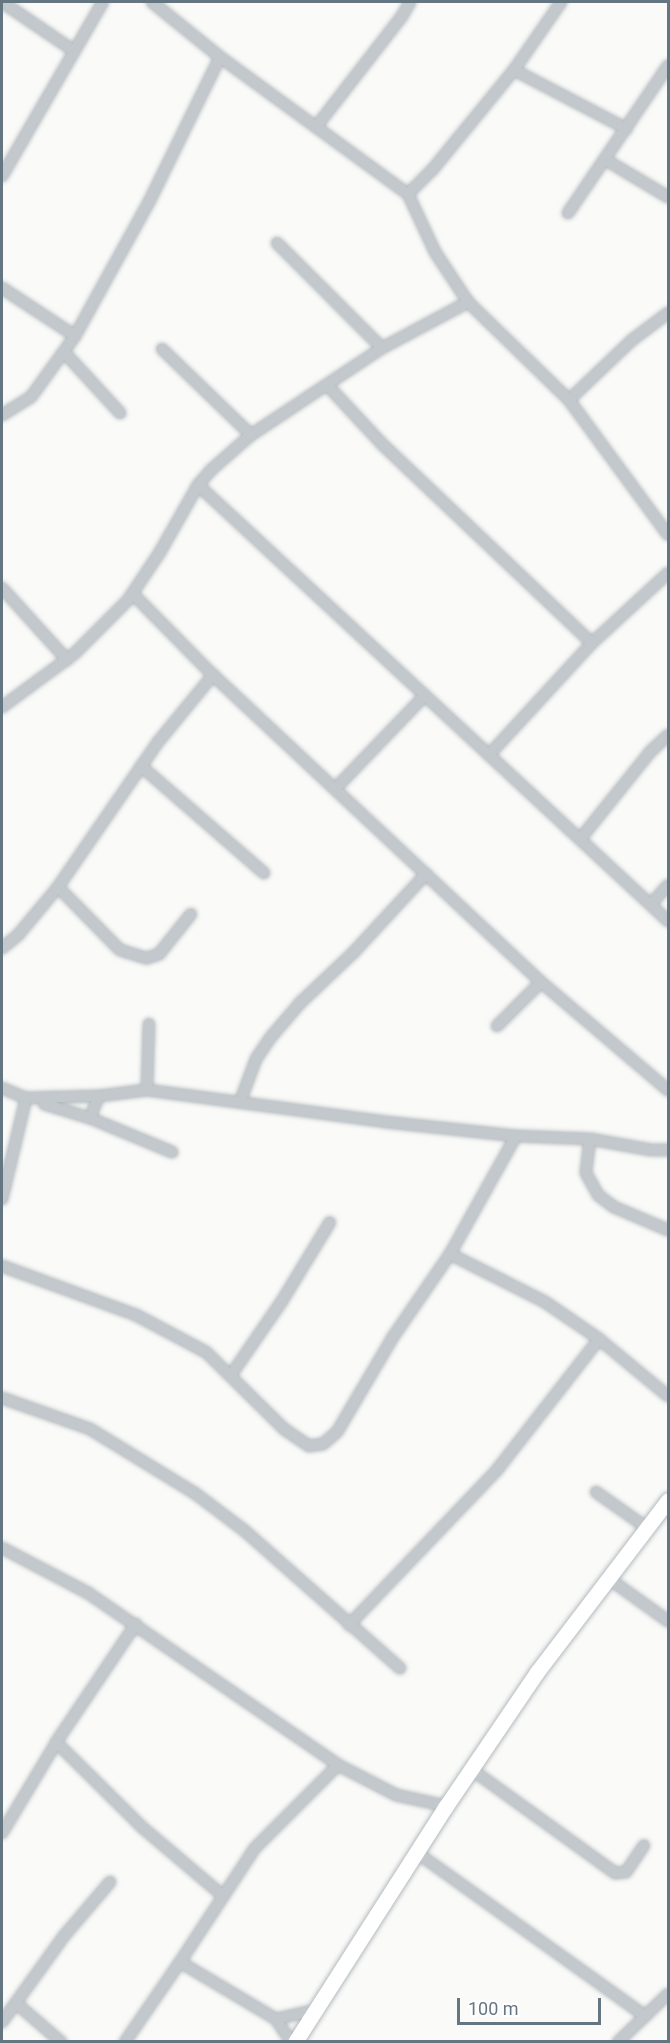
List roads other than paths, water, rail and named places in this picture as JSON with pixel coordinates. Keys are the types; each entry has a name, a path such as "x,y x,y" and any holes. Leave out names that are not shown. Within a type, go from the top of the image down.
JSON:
{"main road":[{"path":"293,2042 446,1806 537,1672 669,1500"}],"street":[{"path":"2,2 74,51"},
{"path":"2,176 103,2"},
{"path":"152,2 220,57 408,194 435,252 468,302 569,400 669,536"},
{"path":"316,127 402,16 410,2"},
{"path":"408,194 433,169 514,70 561,2"},
{"path":"2,415 31,397 75,336 150,200 220,57"},
{"path":"568,213 669,66"},
{"path":"514,70 627,129"},
{"path":"606,160 669,197"},
{"path":"277,243 382,348"},
{"path":"2,288 75,336"},
{"path":"2,707 67,660 99,631 133,594 198,485 211,470 251,435 382,348 468,302"},
{"path":"569,400 632,340 669,313"},
{"path":"162,349 251,435"},
{"path":"64,352 120,413"},
{"path":"328,386 382,444 592,643"},
{"path":"198,485 669,921"},
{"path":"489,754 592,643 669,573"},
{"path":"2,588 67,660"},
{"path":"133,594 213,675 541,981 669,1090"},
{"path":"2,948 18,935 58,887 158,741 213,675"},
{"path":"336,789 425,695"},
{"path":"581,838 651,751 669,735"},
{"path":"141,766 264,873"},
{"path":"240,1102 256,1059 271,1037 300,1003 352,953 426,874"},
{"path":"651,904 669,885"},
{"path":"58,887 120,950 147,958 159,954 191,914"},
{"path":"497,1026 541,981"},
{"path":"147,1090 149,1024"},
{"path":"2,1088 26,1098 99,1096 147,1090 386,1122 516,1136 590,1139 651,1150 669,1150"},
{"path":"90,1118 99,1096"},
{"path":"2,1199 26,1098"},
{"path":"44,1104 90,1118 172,1152"},
{"path":"2,1266 136,1315 206,1352 284,1429 309,1446 323,1444 337,1432 393,1337 450,1254 516,1136"},
{"path":"590,1139 586,1173 598,1195 614,1207 669,1230"},
{"path":"231,1376 282,1301 330,1222"},
{"path":"450,1254 544,1302 599,1339 669,1396"},
{"path":"349,1625 497,1470 599,1339"},
{"path":"2,1398 90,1429 196,1494 245,1531 400,1668"},
{"path":"596,1492 647,1528"},
{"path":"2,1548 88,1593 338,1765 396,1795 446,1806"},
{"path":"608,1578 669,1621"},
{"path":"2,1833 56,1742 136,1624"},
{"path":"56,1742 143,1828 222,1895"},
{"path":"124,2042 180,1962 222,1895 272,1828 338,1765"},
{"path":"471,1769 615,1873 627,1872 644,1845"},
{"path":"416,1852 645,2016"},
{"path":"2,2022 64,1936 110,1882"},
{"path":"180,1962 276,2019 293,2042"},
{"path":"618,2042 669,1994"},
{"path":"16,2003 62,2042"},
{"path":"276,2019 315,2010"}]}
